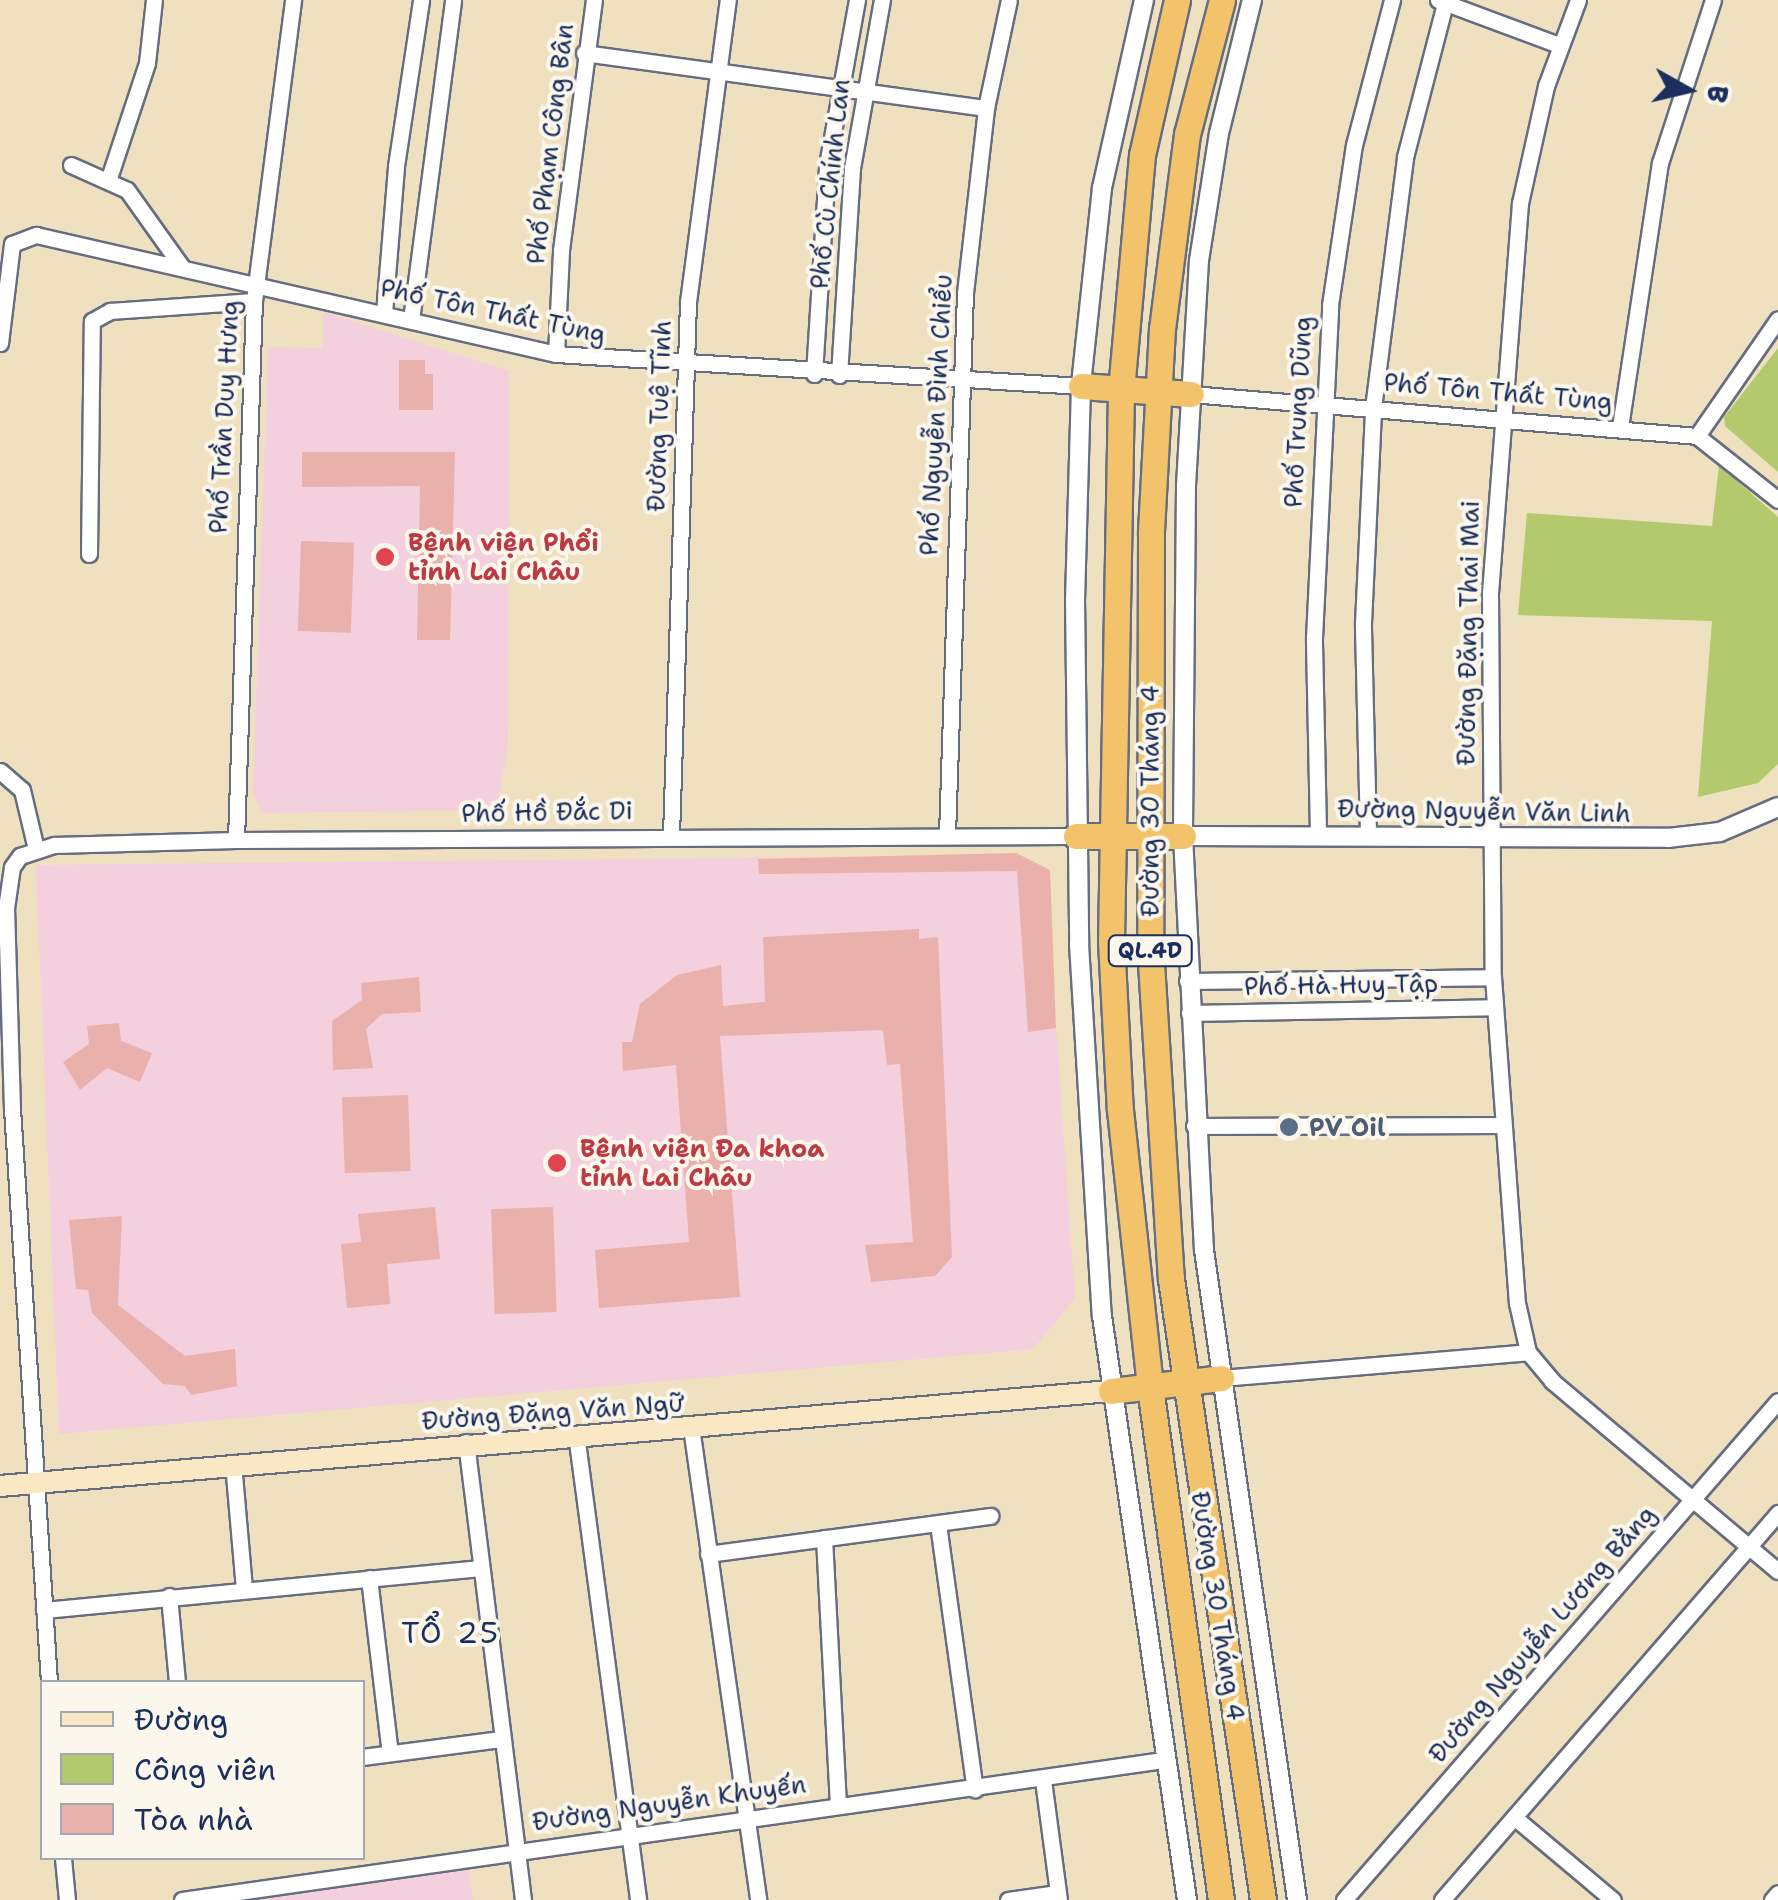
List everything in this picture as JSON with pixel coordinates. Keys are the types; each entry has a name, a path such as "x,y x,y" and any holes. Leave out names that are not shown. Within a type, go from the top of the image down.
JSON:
{"highway":[{"name":"Đường 30 Tháng 4","path":"1177,0 1142,155 1121,390 1112,836 1116,1050 1150,1387 1221,1900"},
{"name":"Đường 30 Tháng 4","path":"1222,0 1180,173 1158,393 1149,836 1158,1108 1184,1383 1263,1900"},
{"path":"1082,386 1191,394"},
{"path":"1076,836 1183,836"},
{"path":"1111,1391 1221,1378"}],"main road":[{"name":"Đường Đặng Văn Ngữ","path":"0,1486 466,1442 1111,1391"}],"street":[{"path":"109,178 147,63 154,0"},
{"name":"Phố Trần Duy Hưng","path":"236,840 254,301 294,0"},
{"path":"384,314 398,148 421,0"},
{"path":"411,320 453,0"},
{"name":"Phố Phạm Công Bân","path":"556,354 584,54 594,0"},
{"name":"Đường Tuệ Tĩnh","path":"671,836 684,366 693,225 714,70 728,0"},
{"name":"Phố Cù Chính Lan","path":"814,374 819,240 839,87 857,0"},
{"name":"Phố Cù Chính Lan","path":"839,375 863,91 882,0"},
{"name":"Phố Nguyễn Đình Chiểu","path":"947,835 961,380 986,108 1010,0"},
{"name":"QL.4D","path":"1144,0 1102,188 1082,386 1076,836 1087,1132 1111,1391 1186,1900"},
{"name":"Đường 30 Tháng 4","path":"1252,0 1208,193 1191,394 1183,836 1194,1126 1221,1378 1296,1900"},
{"name":"Phố Trung Dũng","path":"1318,833 1314,638 1322,404 1339,218 1392,0"},
{"name":"Đường Đặng Thai Mai","path":"1578,0 1559,46 1520,203 1500,418 1489,628 1494,1007 1517,1303 1528,1352 1552,1381 1778,1571"},
{"path":"1620,427 1660,163 1713,0"},
{"path":"1368,833 1363,623 1373,408 1405,157 1441,2 1559,46"},
{"path":"584,54 986,108"},
{"path":"71,165 109,178 142,203 182,267"},
{"name":"Phố Tôn Thất Tùng","path":"0,343 8,256 18,238 74,240 556,354 814,374 1082,386"},
{"path":"88,554 92,322 110,311 254,301"},
{"path":"1778,318 1697,436 1778,500"},
{"name":"Phố Tôn Thất Tùng","path":"1191,394 1697,436"},
{"path":"0,771 22,790 36,848"},
{"name":"Đường Nguyễn Văn Linh","path":"1183,836 1696,836 1741,826 1778,807"},
{"name":"Phố Hồ Đắc Di","path":"35,1482 6,908 12,866 20,856 36,848 236,840 1076,836"},
{"name":"Phố Hà Huy Tập","path":"1188,981 1493,977"},
{"name":"Phố Hà Huy Tập","path":"1189,1013 1494,1007"},
{"path":"1194,1126 1501,1126"},
{"path":"1221,1378 1528,1352"},
{"name":"Đường Nguyễn Lương Bằng","path":"1344,1900 1778,1401"},
{"path":"691,1427 758,1900"},
{"path":"576,1434 638,1900"},
{"path":"466,1442 523,1900"},
{"path":"233,1462 244,1588"},
{"path":"35,1482 50,1680"},
{"path":"1442,1900 1778,1513"},
{"path":"708,1554 990,1516"},
{"path":"938,1524 975,1789"},
{"path":"824,1538 838,1806"},
{"path":"44,1610 481,1568"},
{"path":"368,1578 390,1753"},
{"path":"169,1596 177,1680"},
{"path":"365,1757 501,1739"},
{"name":"Đường Nguyễn Khuyến","path":"182,1900 628,1832 1043,1780 1163,1760"},
{"path":"1008,1900 1058,1897 1043,1780"},
{"path":"1514,1817 1613,1900"},
{"path":"64,1860 68,1900"},
{"path":"1772,1900 1778,1892"}],"shaded area":[{"name":"Bệnh viện Phổi tỉnh Lai Châu","path":"324,312 509,371 508,743 497,810 261,813 253,793 268,347 322,348"},
{"name":"Bệnh viện Đa khoa tỉnh Lai Châu","path":"1020,855 1045,868 1075,1298 1033,1349 59,1434 36,865"},
{"path":"468,1861 473,1900 249,1900"}],"green space":[{"path":"1778,348 1778,472 1725,426 1724,417"},
{"path":"1719,465 1778,517 1778,764 1758,783 1698,797 1712,621 1518,615 1527,513 1712,526"}],"building":[{"path":"399,360 425,360 425,374 433,374 433,410 399,410"},
{"path":"302,452 455,452 450,640 417,640 420,486 302,487"},
{"path":"301,541 354,543 351,633 298,631"},
{"path":"1016,853 1050,870 1056,1028 1028,1032 1017,871 759,874 758,859"},
{"path":"919,929 919,939 938,937 952,1257 935,1276 871,1282 865,1245 913,1242 900,1064 887,1065 883,1030 720,1036 740,1297 599,1308 595,1250 689,1242 676,1065 623,1071 622,1042 632,1042 640,1004 677,975 721,965 723,1006 765,1002 763,937"},
{"path":"419,977 421,1012 382,1014 366,1029 373,1068 333,1070 332,1021 362,1000 361,983"},
{"path":"119,1023 121,1041 152,1053 140,1082 107,1068 80,1090 63,1062 89,1044 87,1026"},
{"path":"408,1095 411,1171 345,1173 342,1097"},
{"path":"435,1207 440,1259 387,1264 390,1304 347,1308 341,1244 361,1242 358,1214"},
{"path":"553,1207 557,1312 495,1314 491,1209"},
{"path":"122,1216 118,1305 185,1356 235,1349 237,1386 191,1395 185,1386 163,1384 92,1313 88,1290 76,1289 69,1220"}],"place":[{"name":"Bệnh viện Phổi tỉnh Lai Châu","path":"385,557"},
{"name":"PV Oil","path":"1289,1127"},
{"name":"Bệnh viện Đa khoa tỉnh Lai Châu","path":"557,1163"}],"district":[{"name":"TỔ 25","path":"451,1633"}]}
